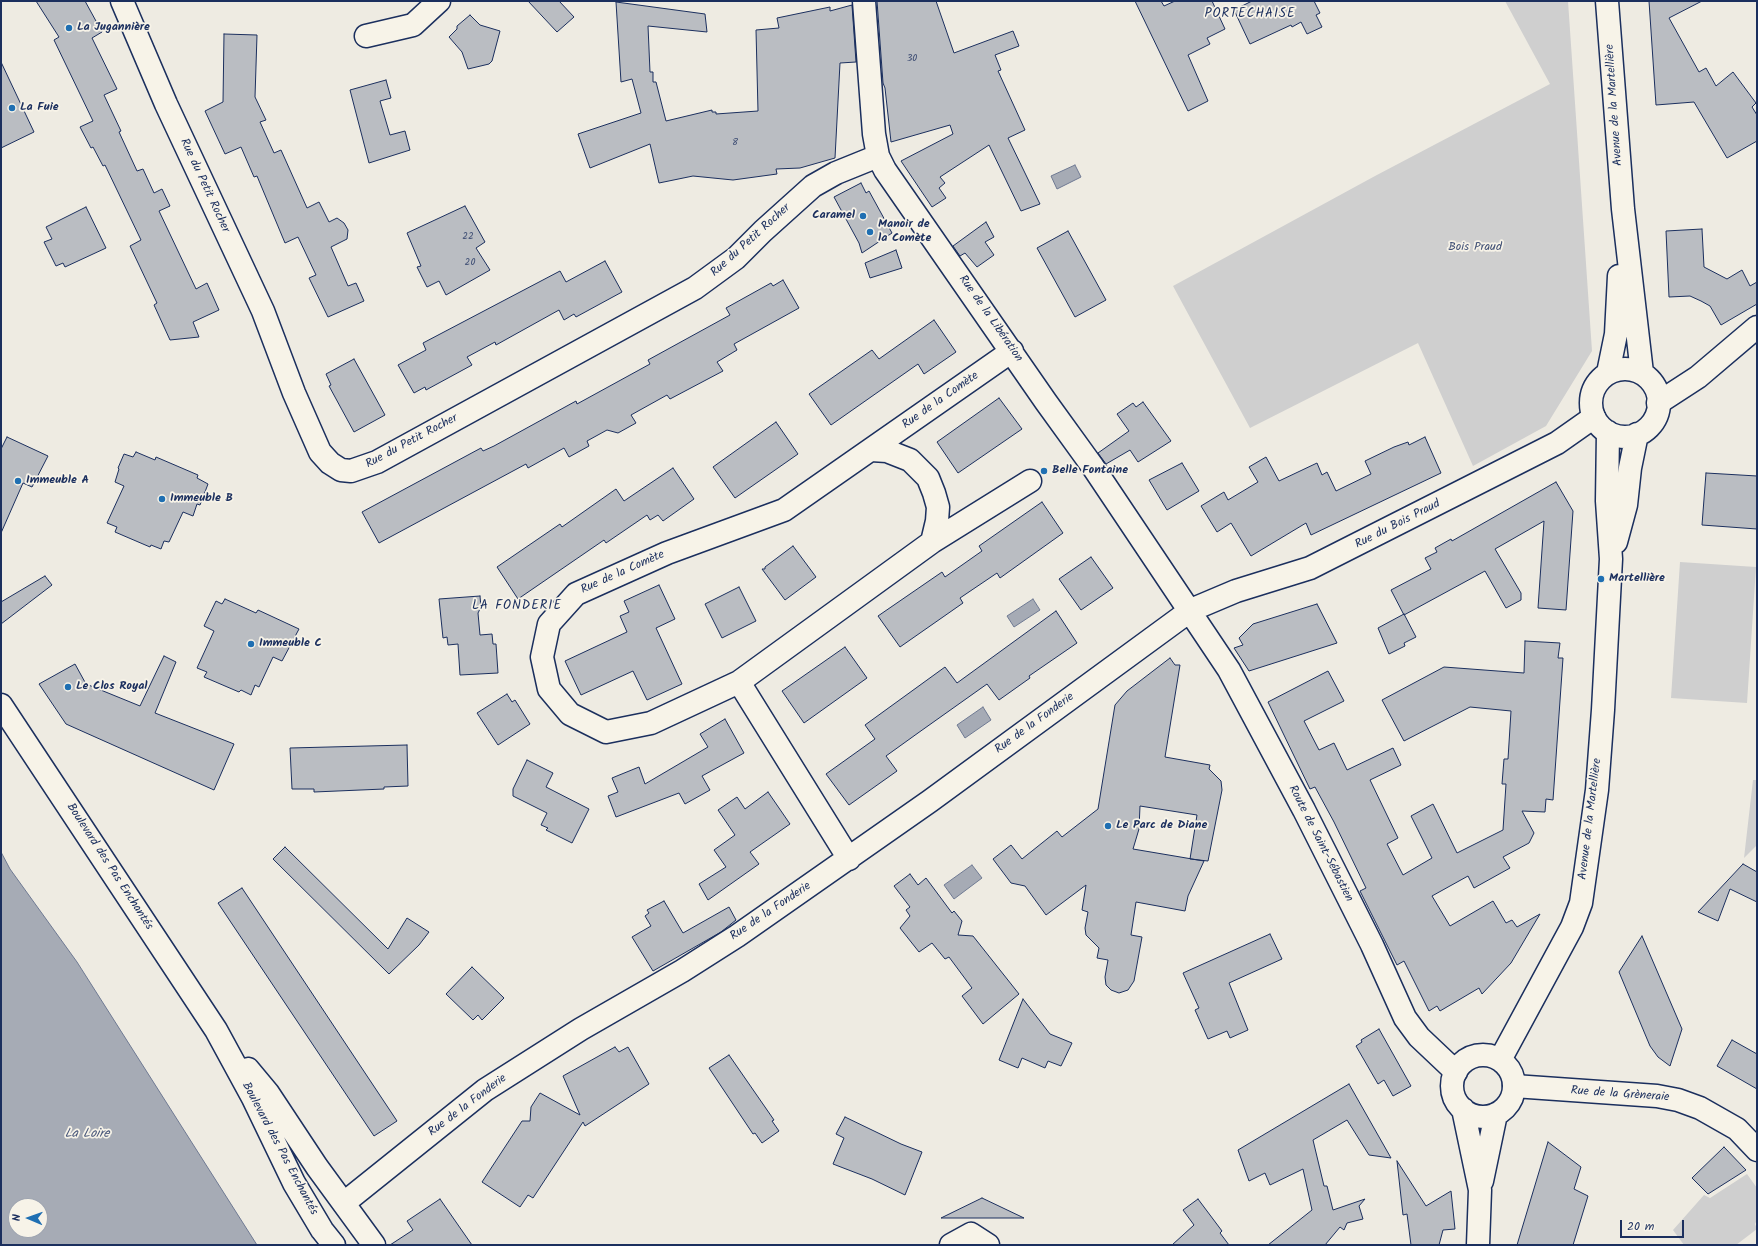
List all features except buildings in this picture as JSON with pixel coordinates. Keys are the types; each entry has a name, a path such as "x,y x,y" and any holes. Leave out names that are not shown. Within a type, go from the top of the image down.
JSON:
{"street":[{"name":"Rue du Petit Rocher","path":"122,1 166,104 263,311 294,393 320,452 330,463 341,470 350,471 377,462 695,288 736,258 763,231 813,186 836,173 878,156"},
{"path":"366,36 413,25 439,1"},
{"name":"Rue de la Libération","path":"864,1 874,134 878,156 894,183 1191,610"},
{"name":"Avenue de la Martellière","path":"1607,1 1622,209 1642,373"},
{"name":"Avenue de la Martellière","path":"1608,373 1616,334 1622,209"},
{"path":"1658,403 1698,377 1757,327"},
{"name":"Rue de la Comète","path":"1012,351 784,510 667,553 576,594 549,624 542,657 549,689 570,714 606,732 651,723 739,682 932,542 1030,481"},
{"path":"1625,369 1642,373 1654,386 1658,403 1653,420 1646,429 1637,434 1622,436 1601,424 1591,405 1592,392 1599,381 1608,373 1625,369"},
{"name":"Avenue de la Martellière","path":"1500,1060 1572,927 1581,903 1597,790 1611,559 1601,424"},
{"name":"Rue du Bois Praud","path":"1191,610 1236,591 1310,568 1557,443 1601,424"},
{"name":"Avenue de la Martellière","path":"1611,559 1626,505 1630,468 1637,434"},
{"path":"871,450 887,451 910,460 928,478 938,507 937,521 932,542"},
{"name":"Rue de la Fonderie","path":"344,1203 485,1090 581,1029 682,971 849,859 1191,610"},
{"name":"Route de Saint-Sébastien","path":"1191,610 1230,670 1282,768 1372,945 1405,1018 1419,1036 1456,1072"},
{"path":"739,682 849,859"},
{"name":"Boulevard des Pas Enchantés","path":"1,705 216,1030 253,1098 294,1183 322,1230 334,1245"},
{"name":"Boulevard des Pas Enchantés","path":"216,1030 268,1093 317,1167 374,1245"},
{"path":"1477,1056 1489,1056 1500,1060 1511,1072 1514,1086 1510,1102 1496,1114 1480,1117 1463,1109 1455,1098 1452,1090 1456,1072 1463,1062 1477,1056"},
{"name":"Rue de la Grèneraie","path":"1514,1086 1547,1090 1657,1096 1678,1100 1711,1114 1737,1129 1757,1150"},
{"path":"1463,1109 1480,1190"},
{"path":"1478,1245 1480,1190 1496,1114"},
{"path":"343,1245 344,1203"},
{"path":"951,1245 971,1234 988,1245"}],"green space":[{"name":"Bois Praud","path":"1505,1 1568,1 1592,351 1546,426 1473,466 1418,343 1250,428 1173,286 1375,176 1550,84"},
{"path":"1680,562 1756,567 1747,703 1671,698"},
{"path":"1753,780 1757,780 1757,845 1744,858"},
{"path":"1747,1174 1757,1188 1757,1220 1755,1224 1757,1229 1736,1245 1684,1245 1673,1230 1704,1195 1710,1198"}],"water":[{"path":"1075,165 1081,177 1057,189 1051,176"},
{"path":"1033,599 1040,610 1014,627 1007,616"},
{"path":"983,707 991,720 965,738 957,725"},
{"name":"La Loire","path":"1,852 10,869 77,962 257,1245 1,1245"},
{"path":"972,865 982,878 954,899 944,885"}],"place":[{"name":"La Jugannière","path":"69,28"},
{"name":"La Fuie","path":"12,108"},
{"name":"Caramel","path":"863,216"},
{"name":"Manoir de la Comète","path":"870,232"},
{"name":"Belle Fontaine","path":"1044,471"},
{"name":"Immeuble A","path":"18,481"},
{"name":"Immeuble B","path":"162,499"},
{"name":"Martellière","path":"1601,579"},
{"name":"Immeuble C","path":"251,644"},
{"name":"Le Clos Royal","path":"68,687"},
{"name":"Le Parc de Diane","path":"1108,826"}],"district":[{"name":"PORTECHAISE","path":"1250,15"},
{"name":"LA FONDERIE","path":"517,607"}]}
